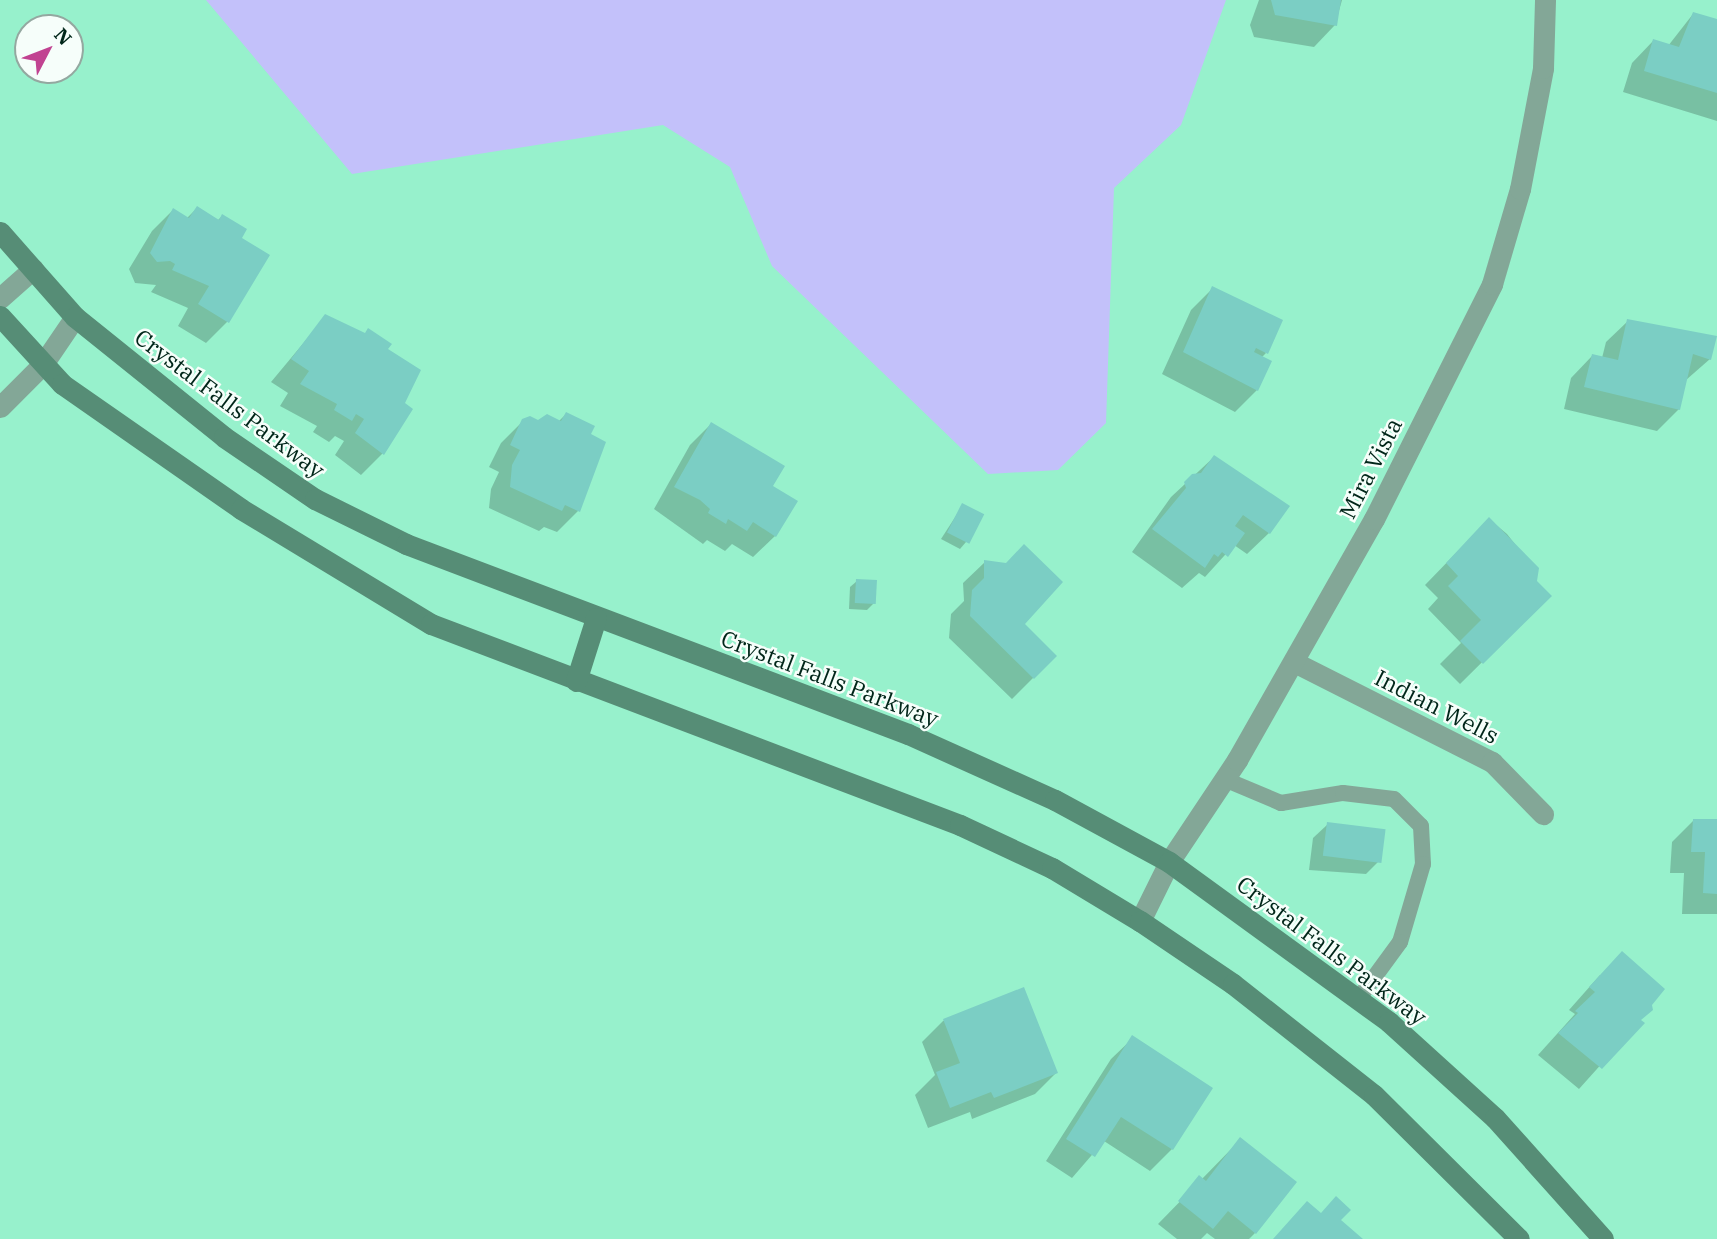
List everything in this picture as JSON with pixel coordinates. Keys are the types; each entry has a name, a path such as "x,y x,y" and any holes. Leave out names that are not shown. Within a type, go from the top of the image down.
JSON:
{"street":[{"name":"Mira Vista","path":"1139,921 1169,862 1224,779 1294,662 1374,519 1492,284 1520,189 1543,68 1545,0"},
{"name":"Crystal Falls Parkway","path":"0,232 75,317 224,437 315,499 406,544 908,734 1055,800 1169,862 1359,998 1495,1118 1603,1239"},
{"path":"0,298 33,269"},
{"path":"0,316 62,384 241,509 430,624 960,825 1052,868 1139,921 1233,984 1374,1095 1519,1239"},
{"path":"0,407 43,364 75,317"},
{"path":"576,681 596,618"},
{"name":"Indian Wells","path":"1294,662 1492,762 1543,814"}],"lane":[{"path":"1224,779 1281,803 1343,793 1394,799 1421,826 1423,864 1400,942 1359,998"}],"shaded area":[{"path":"206,0 1226,0 1181,125 1114,188 1106,423 1058,470 988,474 772,266 730,167 663,125 352,174"}],"building":[{"path":"1271,0 1341,0 1337,26 1275,15"},
{"path":"1693,12 1717,19 1717,93 1644,71 1653,39 1679,47"},
{"path":"197,206 219,220 222,214 247,229 242,238 270,255 229,323 198,304 209,286 172,270 175,264 170,261 157,262 150,253 173,208 189,218"},
{"path":"1212,286 1283,320 1268,354 1256,348 1254,352 1272,361 1258,391 1183,352"},
{"path":"325,314 365,333 368,328 392,344 388,349 421,370 405,403 413,409 384,455 355,433 364,419 356,414 352,421 334,410 337,404 300,384 309,371 291,359"},
{"path":"1627,319 1717,336 1711,360 1693,354 1680,410 1584,387 1592,354 1618,360"},
{"path":"566,412 595,426 591,434 606,442 580,512 565,505 562,511 510,487 512,465 520,450 510,445 522,419 530,416 538,420 547,414 561,421"},
{"path":"711,422 785,466 773,486 798,501 776,537 753,522 747,531 728,519 726,524 708,513 710,509 700,500 674,487"},
{"path":"1214,455 1290,506 1270,534 1243,515 1235,526 1245,533 1228,557 1222,552 1218,557 1214,554 1205,568 1152,529 1186,488 1184,482 1192,474 1201,473"},
{"path":"962,503 984,514 969,544 947,532"},
{"path":"1489,517 1539,568 1537,581 1552,596 1483,664 1460,641 1481,620 1448,586 1458,576 1446,563"},
{"path":"1024,544 1063,582 1025,624 1057,656 1034,679 970,616 972,590 984,578 984,560 1006,563"},
{"path":"856,579 877,580 876,604 855,603"},
{"path":"1693,819 1717,819 1717,894 1703,893 1705,852 1691,852"},
{"path":"1327,822 1386,829 1381,863 1323,856"},
{"path":"1622,951 1665,989 1652,1005 1653,1010 1641,1020 1645,1023 1602,1069 1558,1033 1578,1013 1575,1011 1595,992 1589,987"},
{"path":"1024,987 1058,1073 994,1098 991,1092 950,1108 936,1072 960,1063 943,1019"},
{"path":"1132,1035 1213,1088 1173,1150 1121,1117 1095,1157 1066,1139"},
{"path":"1240,1137 1297,1182 1256,1234 1228,1211 1213,1229 1178,1201 1199,1175 1206,1181"},
{"path":"1336,1196 1351,1210 1341,1220 1363,1239 1273,1239 1307,1201 1321,1213"}]}
